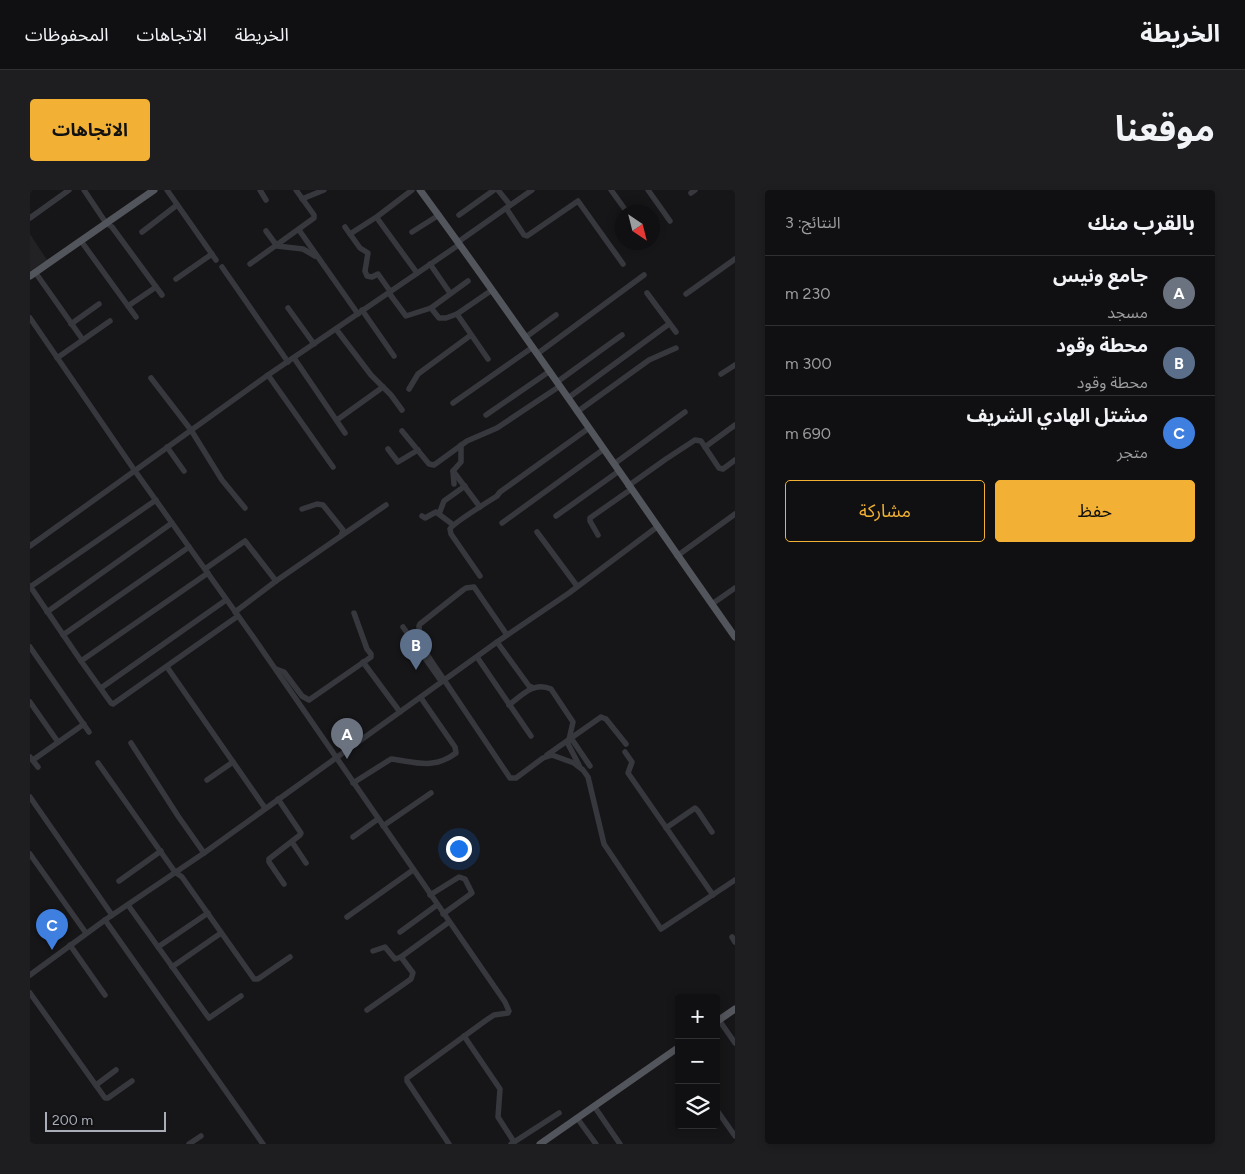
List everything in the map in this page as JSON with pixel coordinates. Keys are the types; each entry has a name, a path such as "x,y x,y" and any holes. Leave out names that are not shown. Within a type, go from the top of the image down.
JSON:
{"main road":[{"path":"33,274 154,190"},
{"path":"420,190 550,371 629,488 735,637"},
{"path":"720,1020 735,1009"},
{"path":"540,1144 675,1052"}],"street":[{"path":"30,218 69,190"},
{"path":"84,190 106,223 112,227 162,295"},
{"path":"167,190 216,260"},
{"path":"260,190 266,200"},
{"path":"250,264 314,218 314,215 296,190"},
{"path":"302,199 324,190"},
{"path":"350,234 378,216 412,190"},
{"path":"459,215 496,190 524,235 527,236 578,201 624,264"},
{"path":"30,546 268,375 430,264 532,190"},
{"path":"611,190 622,205"},
{"path":"648,190 670,221"},
{"path":"142,232 177,205"},
{"path":"412,232 439,215"},
{"path":"378,216 378,220 417,273"},
{"path":"344,227 360,248 368,253 365,272 367,276 372,277 378,274 406,316 431,308 468,281"},
{"path":"299,230 394,356"},
{"path":"266,231 277,246 302,249 321,261"},
{"path":"81,241 136,317"},
{"path":"176,279 212,254"},
{"path":"686,294 735,259"},
{"path":"430,264 450,293"},
{"path":"222,267 288,362"},
{"path":"33,274 83,340"},
{"path":"538,354 644,275"},
{"path":"128,306 156,287"},
{"path":"431,308 442,319 457,314 492,290"},
{"path":"647,293 676,332"},
{"path":"71,324 99,304"},
{"path":"288,308 314,344"},
{"path":"457,314 488,359"},
{"path":"526,337 556,315"},
{"path":"30,318 506,1002 508,1013 490,1018 406,1079 449,1144"},
{"path":"57,358 110,321"},
{"path":"568,398 669,324"},
{"path":"336,329 402,410"},
{"path":"409,389 418,374 471,335"},
{"path":"402,431 429,464 434,465 474,437 497,428 622,335"},
{"path":"453,403 533,347"},
{"path":"578,412 649,360 676,348"},
{"path":"294,358 345,433"},
{"path":"721,374 735,364"},
{"path":"486,415 550,371"},
{"path":"268,375 333,467"},
{"path":"152,378 191,430 222,480 245,508"},
{"path":"337,420 383,387"},
{"path":"614,464 685,412"},
{"path":"705,447 735,424"},
{"path":"480,576 451,534 450,528 452,524 463,519 589,428"},
{"path":"598,535 590,518 691,443 698,440 719,468 723,469 735,460"},
{"path":"454,484 453,471 461,462 461,445"},
{"path":"168,447 184,471"},
{"path":"388,449 398,462 418,450"},
{"path":"502,523 604,449"},
{"path":"453,471 480,507"},
{"path":"556,516 619,471"},
{"path":"440,514 444,501 465,486"},
{"path":"156,500 30,587 81,662 111,703 115,704 168,667 276,581 386,505"},
{"path":"302,509 318,504 323,506 343,530 341,536"},
{"path":"422,516 426,518 436,512 452,524"},
{"path":"677,556 735,514"},
{"path":"47,612 172,523"},
{"path":"30,975 86,933 421,698 657,527"},
{"path":"537,532 577,586"},
{"path":"81,662 245,542 276,581"},
{"path":"63,635 189,547"},
{"path":"443,682 420,644 418,636 419,625 463,590 474,587 507,635"},
{"path":"712,604 735,588"},
{"path":"101,688 226,600"},
{"path":"275,669 286,673 302,696 309,700 363,662 371,656 354,613"},
{"path":"403,627 510,778 516,778 601,717 606,719 626,744"},
{"path":"496,642 529,686 532,687"},
{"path":"30,647 32,656 89,732"},
{"path":"477,657 531,736"},
{"path":"363,662 400,712"},
{"path":"168,667 265,808"},
{"path":"509,705 532,687 540,686 551,689 571,718 573,727 570,747 580,767 588,777 604,844 658,927 662,929 735,880"},
{"path":"353,783 391,759 429,764 445,760 456,753 454,747 421,698"},
{"path":"30,702 58,742"},
{"path":"38,767 31,758 84,724"},
{"path":"570,739 590,766"},
{"path":"131,743 178,816 204,852"},
{"path":"624,752 632,762 628,773 713,895"},
{"path":"543,758 552,755 580,767"},
{"path":"207,780 233,762"},
{"path":"98,763 175,872 180,874 255,980 290,957"},
{"path":"383,826 431,793"},
{"path":"30,798 112,915"},
{"path":"278,799 301,833 300,836 268,860 284,884"},
{"path":"666,828 695,808 712,832"},
{"path":"353,837 378,819"},
{"path":"292,842 306,863"},
{"path":"118,881 161,851"},
{"path":"30,854 86,933"},
{"path":"347,917 413,870"},
{"path":"430,895 459,877 465,879 472,893 443,914"},
{"path":"128,905 209,1018 241,996"},
{"path":"400,932 437,905"},
{"path":"158,947 208,913"},
{"path":"105,920 263,1144"},
{"path":"373,951 385,947 395,959 401,957 449,922"},
{"path":"172,966 222,933"},
{"path":"70,945 105,995"},
{"path":"367,1010 412,979 413,973 401,957"},
{"path":"30,993 106,1099 132,1081"},
{"path":"720,1023 735,1042"},
{"path":"464,1036 500,1089 498,1117 512,1143 559,1113"},
{"path":"96,1085 116,1070"},
{"path":"594,1106 620,1144"},
{"path":"720,1115 735,1136"},
{"path":"577,1118 596,1144"},
{"path":"189,1144 201,1136"}],"shaded area":[{"path":"30,234 47,260 30,271"}],"place":[{"name":"محطة وقود","path":"416,670"},
{"name":"جامع ونيس","path":"347,759"},
{"name":"مشتل الهادي الشريف","path":"52,950"}]}
